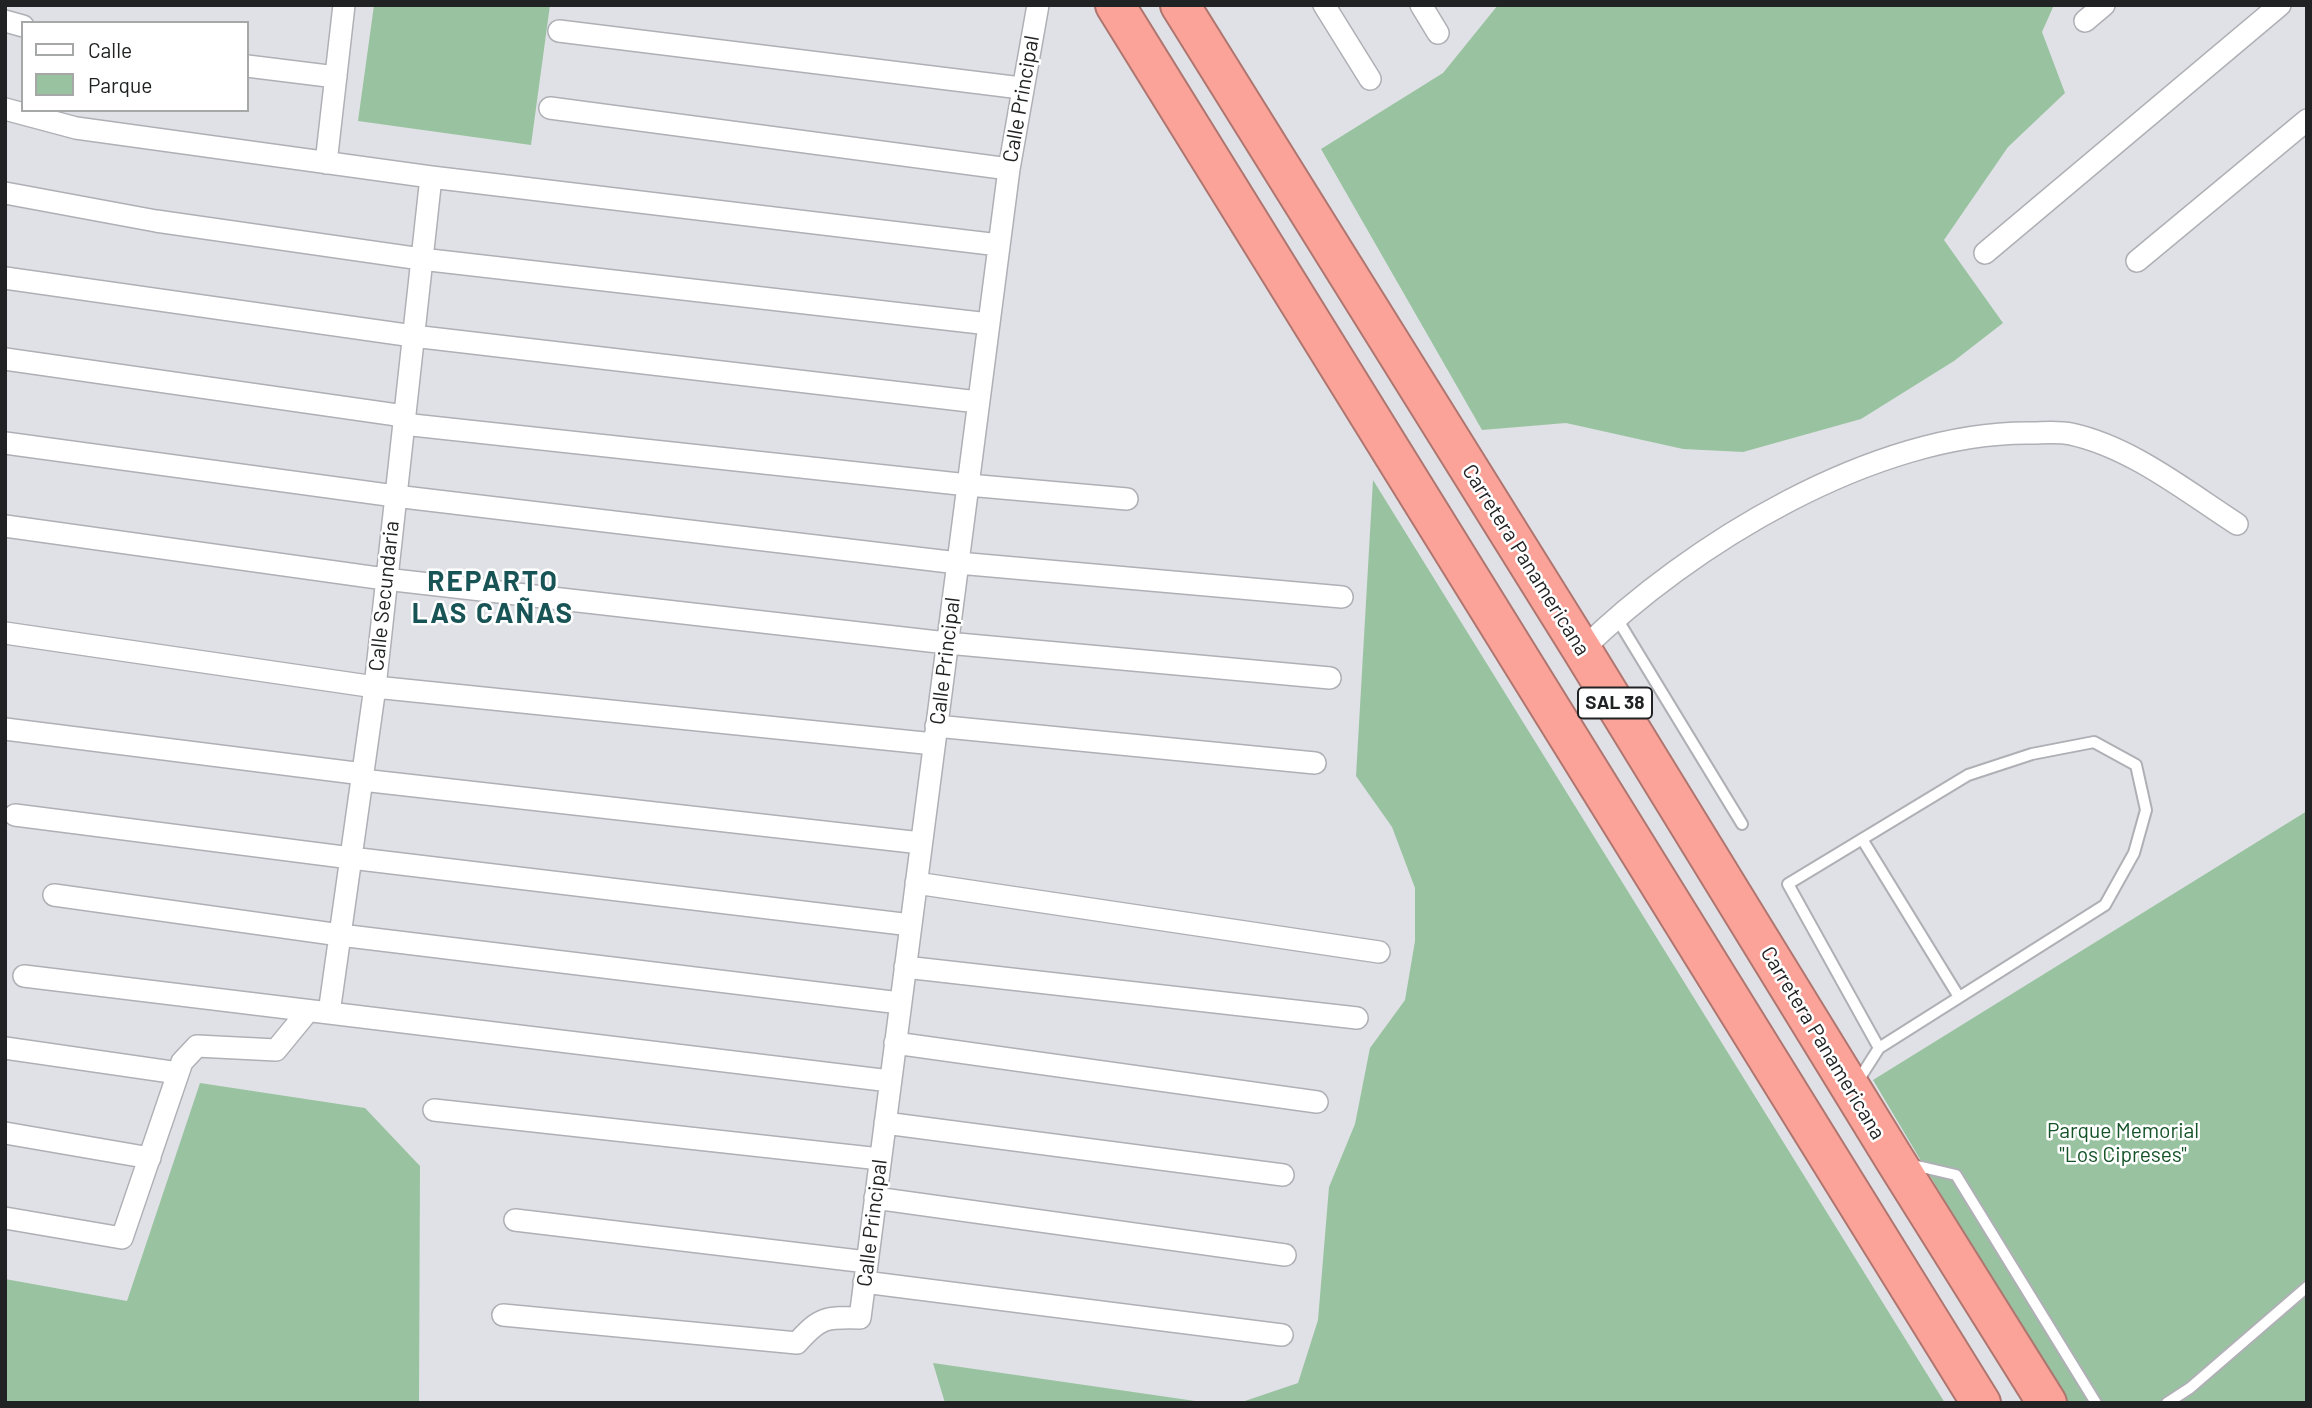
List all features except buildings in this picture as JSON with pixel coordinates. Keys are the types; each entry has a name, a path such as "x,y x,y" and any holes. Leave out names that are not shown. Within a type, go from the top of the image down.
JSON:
{"highway":[{"name":"SAL 38","path":"1115,5 1981,1403"},
{"name":"Carretera Panamericana","path":"1180,5 1583,650 2047,1403"},
{"path":"1452,551 1501,519"}],"street":[{"path":"326,163 344,5"},
{"name":"Calle Principal","path":"503,1315 797,1343 810,1328 828,1317 860,1318 1009,169 1021,88 1038,5"},
{"path":"1324,5 1370,79"},
{"path":"1421,5 1438,33"},
{"path":"2085,22 2104,5"},
{"path":"1984,253 2280,5"},
{"path":"559,31 1021,88"},
{"path":"248,66 336,77"},
{"path":"550,108 1009,169"},
{"path":"5,109 76,128 326,163 999,245"},
{"path":"2137,261 2307,120"},
{"name":"Calle Secundaria","path":"329,1013 375,687 431,177"},
{"path":"5,193 156,221 421,259 989,324"},
{"path":"5,278 413,336 978,402"},
{"path":"5,359 403,420 968,485 1127,499"},
{"path":"1583,650 1616,617 1661,580 1772,509 1868,466 1932,444 1997,433 2069,433 2122,450 2238,524"},
{"path":"5,443 395,496 958,563 1342,597"},
{"path":"5,526 385,579 947,643 1330,678"},
{"path":"5,633 375,687 935,735 1315,763"},
{"path":"5,729 362,777 921,843"},
{"path":"15,815 911,925"},
{"path":"916,883 1379,952"},
{"path":"54,895 340,935 900,1003"},
{"path":"905,967 1357,1018"},
{"path":"24,976 890,1081"},
{"path":"5,1218 122,1238 182,1062 197,1046 276,1050 308,1011"},
{"path":"895,1043 1317,1102"},
{"path":"5,1048 178,1073"},
{"path":"435,1110 880,1159"},
{"path":"885,1123 1283,1175"},
{"path":"5,1133 150,1158"},
{"path":"875,1198 1285,1255"},
{"path":"515,1220 1282,1335"}],"lane":[{"path":"1616,617 1742,824"},
{"path":"1852,1090 1880,1048 2105,905 2134,853 2146,810 2136,765 2094,742 2032,754 1968,775 1788,884 1880,1048"},
{"path":"1861,839 1959,997"},
{"path":"1895,1160 1956,1175 2096,1403"},
{"path":"2167,1403 2190,1388 2307,1287"}],"green space":[{"path":"374,5 550,5 531,145 358,121"},
{"path":"1498,5 2054,5 2042,32 2065,93 2008,147 1944,240 2003,323 1954,361 1861,419 1743,452 1683,449 1566,423 1482,430 1321,149 1443,73"},
{"path":"1373,480 1945,1403 1239,1403 1298,1383 1318,1320 1329,1187 1355,1124 1370,1048 1405,1000 1415,941 1415,888 1392,827 1356,776"},
{"name":"Parque Memorial \"Los Cipreses\"","path":"2307,811 2307,1403 2065,1403 1873,1080"},
{"path":"200,1083 365,1108 420,1166 419,1403 5,1403 5,1279 127,1301"},
{"path":"933,1363 1209,1403 945,1403"}],"district":[{"name":"REPARTO LAS CAÑAS","path":"493,598"}]}
